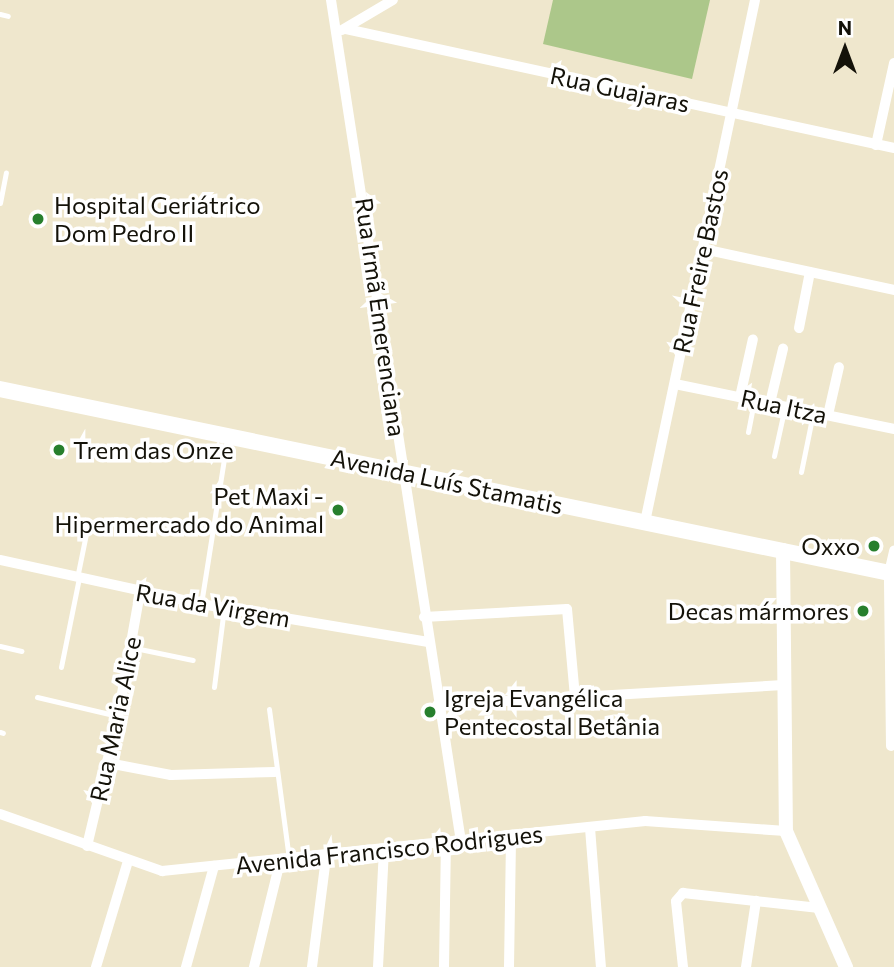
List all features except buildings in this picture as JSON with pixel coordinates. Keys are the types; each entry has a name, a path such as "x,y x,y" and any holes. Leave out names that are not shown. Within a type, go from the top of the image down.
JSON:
{"main road":[{"name":"Avenida Luís Stamatis","path":"0,389 892,574"}],"street":[{"name":"Rua Irmã Emerenciana","path":"331,0 341,30 427,642 461,842"},
{"path":"341,30 393,0"},
{"name":"Rua Freire Bastos","path":"645,522 755,0"},
{"name":"Rua Guajaras","path":"341,30 894,148"},
{"path":"876,145 894,63"},
{"path":"703,249 894,290"},
{"path":"799,328 810,272"},
{"path":"740,397 753,339"},
{"path":"770,403 783,349"},
{"path":"828,415 839,367"},
{"name":"Rua Itza","path":"675,384 894,429"},
{"path":"783,551 786,831 846,967"},
{"path":"891,746 894,551"},
{"name":"Rua da Virgem","path":"0,560 201,604 427,642"},
{"name":"Rua Maria Alice","path":"87,846 118,716 140,592"},
{"path":"424,617 567,609 575,697"},
{"path":"437,705 783,685"},
{"path":"108,763 171,775 275,772"},
{"name":"Avenida Francisco Rodrigues","path":"0,814 162,871 326,857 645,821 691,821 786,831"},
{"path":"590,828 601,967"},
{"path":"509,967 511,837"},
{"path":"444,967 446,844"},
{"path":"378,967 384,850"},
{"path":"312,967 326,857"},
{"path":"96,967 128,861"},
{"path":"254,967 284,861"},
{"path":"186,967 214,866"},
{"path":"683,967 676,901 690,893 819,908"},
{"path":"746,967 756,901"}],"lane":[{"path":"0,14 8,16"},
{"path":"0,203 6,173"},
{"path":"748,432 754,400"},
{"path":"774,456 785,406"},
{"path":"801,472 813,412"},
{"path":"201,604 227,436"},
{"path":"61,667 87,529"},
{"path":"214,687 224,608"},
{"path":"0,646 22,651"},
{"path":"130,647 193,660"},
{"path":"37,697 118,716"},
{"path":"268,709 284,861"}],"green space":[{"path":"553,0 710,0 692,79 543,44"}],"place":[{"name":"Hospital Geriátrico Dom Pedro II","path":"38,219"},
{"name":"Trem das Onze","path":"59,450"},
{"name":"Pet Maxi - Hipermercado do Animal","path":"338,510"},
{"name":"Oxxo","path":"874,546"},
{"name":"Decas mármores","path":"863,611"},
{"name":"Igreja Evangélica Pentecostal Betânia","path":"430,712"}]}
